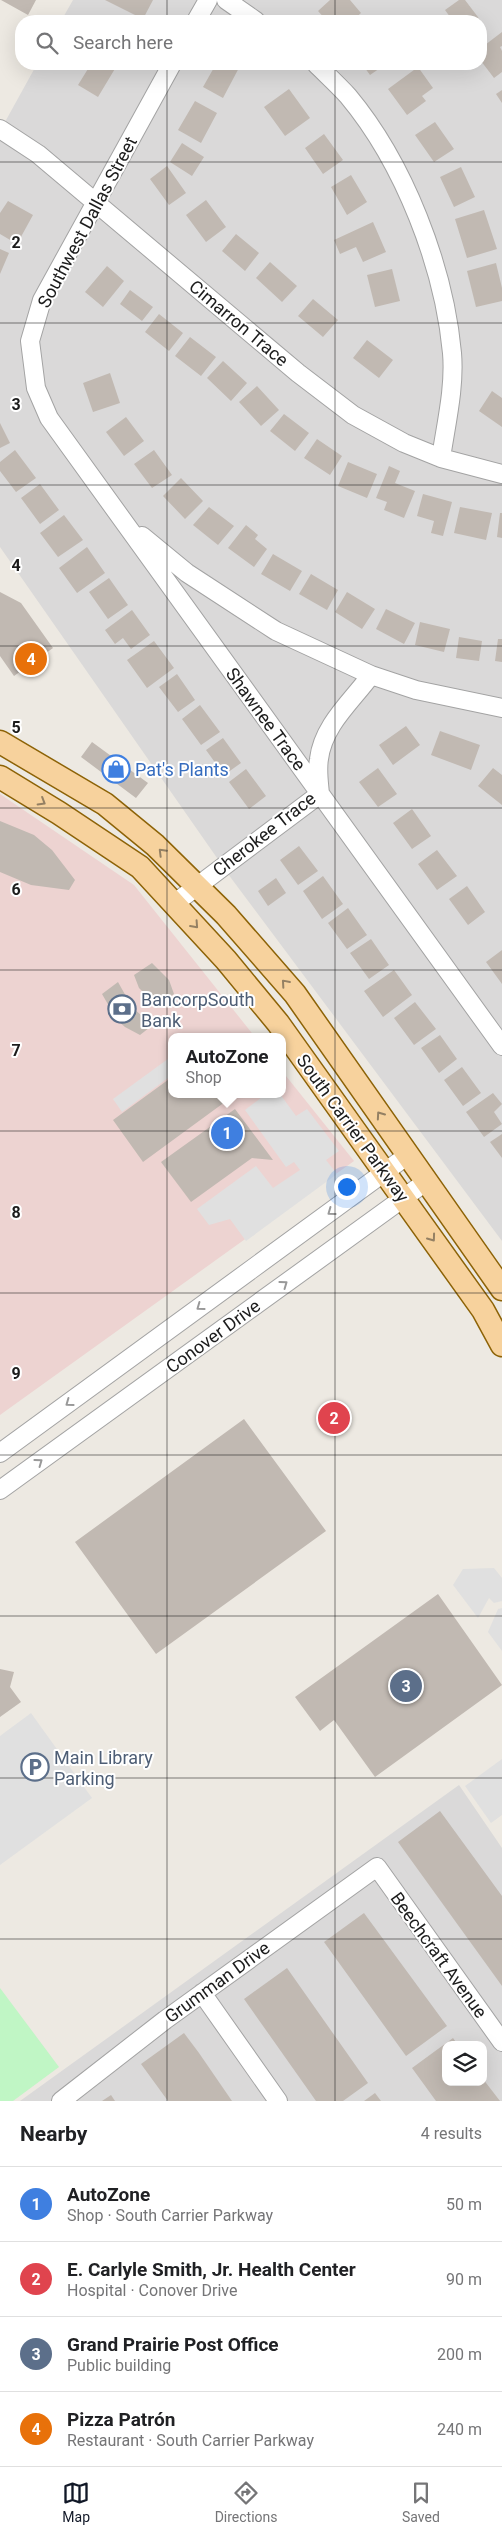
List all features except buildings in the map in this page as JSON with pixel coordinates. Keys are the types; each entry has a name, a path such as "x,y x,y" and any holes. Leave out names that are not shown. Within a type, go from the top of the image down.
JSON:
{"main road":[{"name":"South Carrier Parkway","path":"0,742 105,804 155,845 197,886 295,994 502,1288"},
{"name":"South Carrier Parkway","path":"0,777 59,813 140,867 226,960 285,1033"},
{"name":"South Carrier Parkway","path":"286,1034 483,1310 502,1345"}],"street":[{"path":"199,15 208,0"},
{"path":"226,0 247,15"},
{"name":"Southwest Dallas Street","path":"36,388 30,341 42,300 169,70"},
{"path":"322,70 348,96 405,185 443,295 452,354 449,401 441,458"},
{"name":"Cimarron Trace","path":"0,129 38,154 298,373 353,415 404,443 441,458 502,474"},
{"name":"Shawnee Trace","path":"36,388 49,418 502,1046"},
{"path":"124,522 187,573 276,631 371,675 416,690 502,708"},
{"name":"Cherokee Trace","path":"175,903 320,794 318,759 327,732 344,707 371,675"},
{"name":"Conover Drive","path":"0,1453 385,1173 408,1154"},
{"name":"Conover Drive","path":"0,1490 427,1181"},
{"name":"Grumman Drive","path":"61,2101 202,1993 377,1867"},
{"name":"Beechcraft Avenue","path":"377,1867 502,2042"},
{"path":"202,1993 278,2101"}],"shaded area":[{"path":"73,0 502,0 502,1241 231,878 0,547 0,131 34,70 487,70 487,15 64,15"},
{"path":"0,794 134,885 252,1033 168,1033 168,1098 286,1098 286,1076 354,1161 0,1415"},
{"path":"168,1059 168,1078 122,1112 113,1099"},
{"path":"261,1098 283,1098 296,1116 307,1109 339,1151 326,1160 337,1174 246,1241 230,1219 209,1225 197,1209 256,1166 273,1188 300,1170 294,1162 286,1167 245,1110"},
{"path":"494,1568 502,1578 502,1601 494,1603 489,1598 478,1618 453,1585 463,1569"},
{"path":"502,1608 502,1651 488,1632 498,1609"},
{"name":"Main Library Parking","path":"31,1713 92,1798 0,1865 0,1736"},
{"path":"502,1759 502,1815 491,1823 465,1786"},
{"path":"459,1785 502,1848 502,2101 20,2101"}],"green space":[{"path":"0,1988 59,2067 13,2101 0,2101"}],"place":[{"name":"Pizza Patrón","path":"31,659"},
{"name":"Pat's Plants","path":"116,769"},
{"name":"BancorpSouth Bank","path":"122,1009"},
{"name":"AutoZone","path":"227,1133"},
{"name":"E. Carlyle Smith, Jr. Health Center","path":"334,1418"},
{"name":"Grand Prairie Post Office","path":"406,1686"},
{"name":"Main Library Parking","path":"35,1767"}]}
